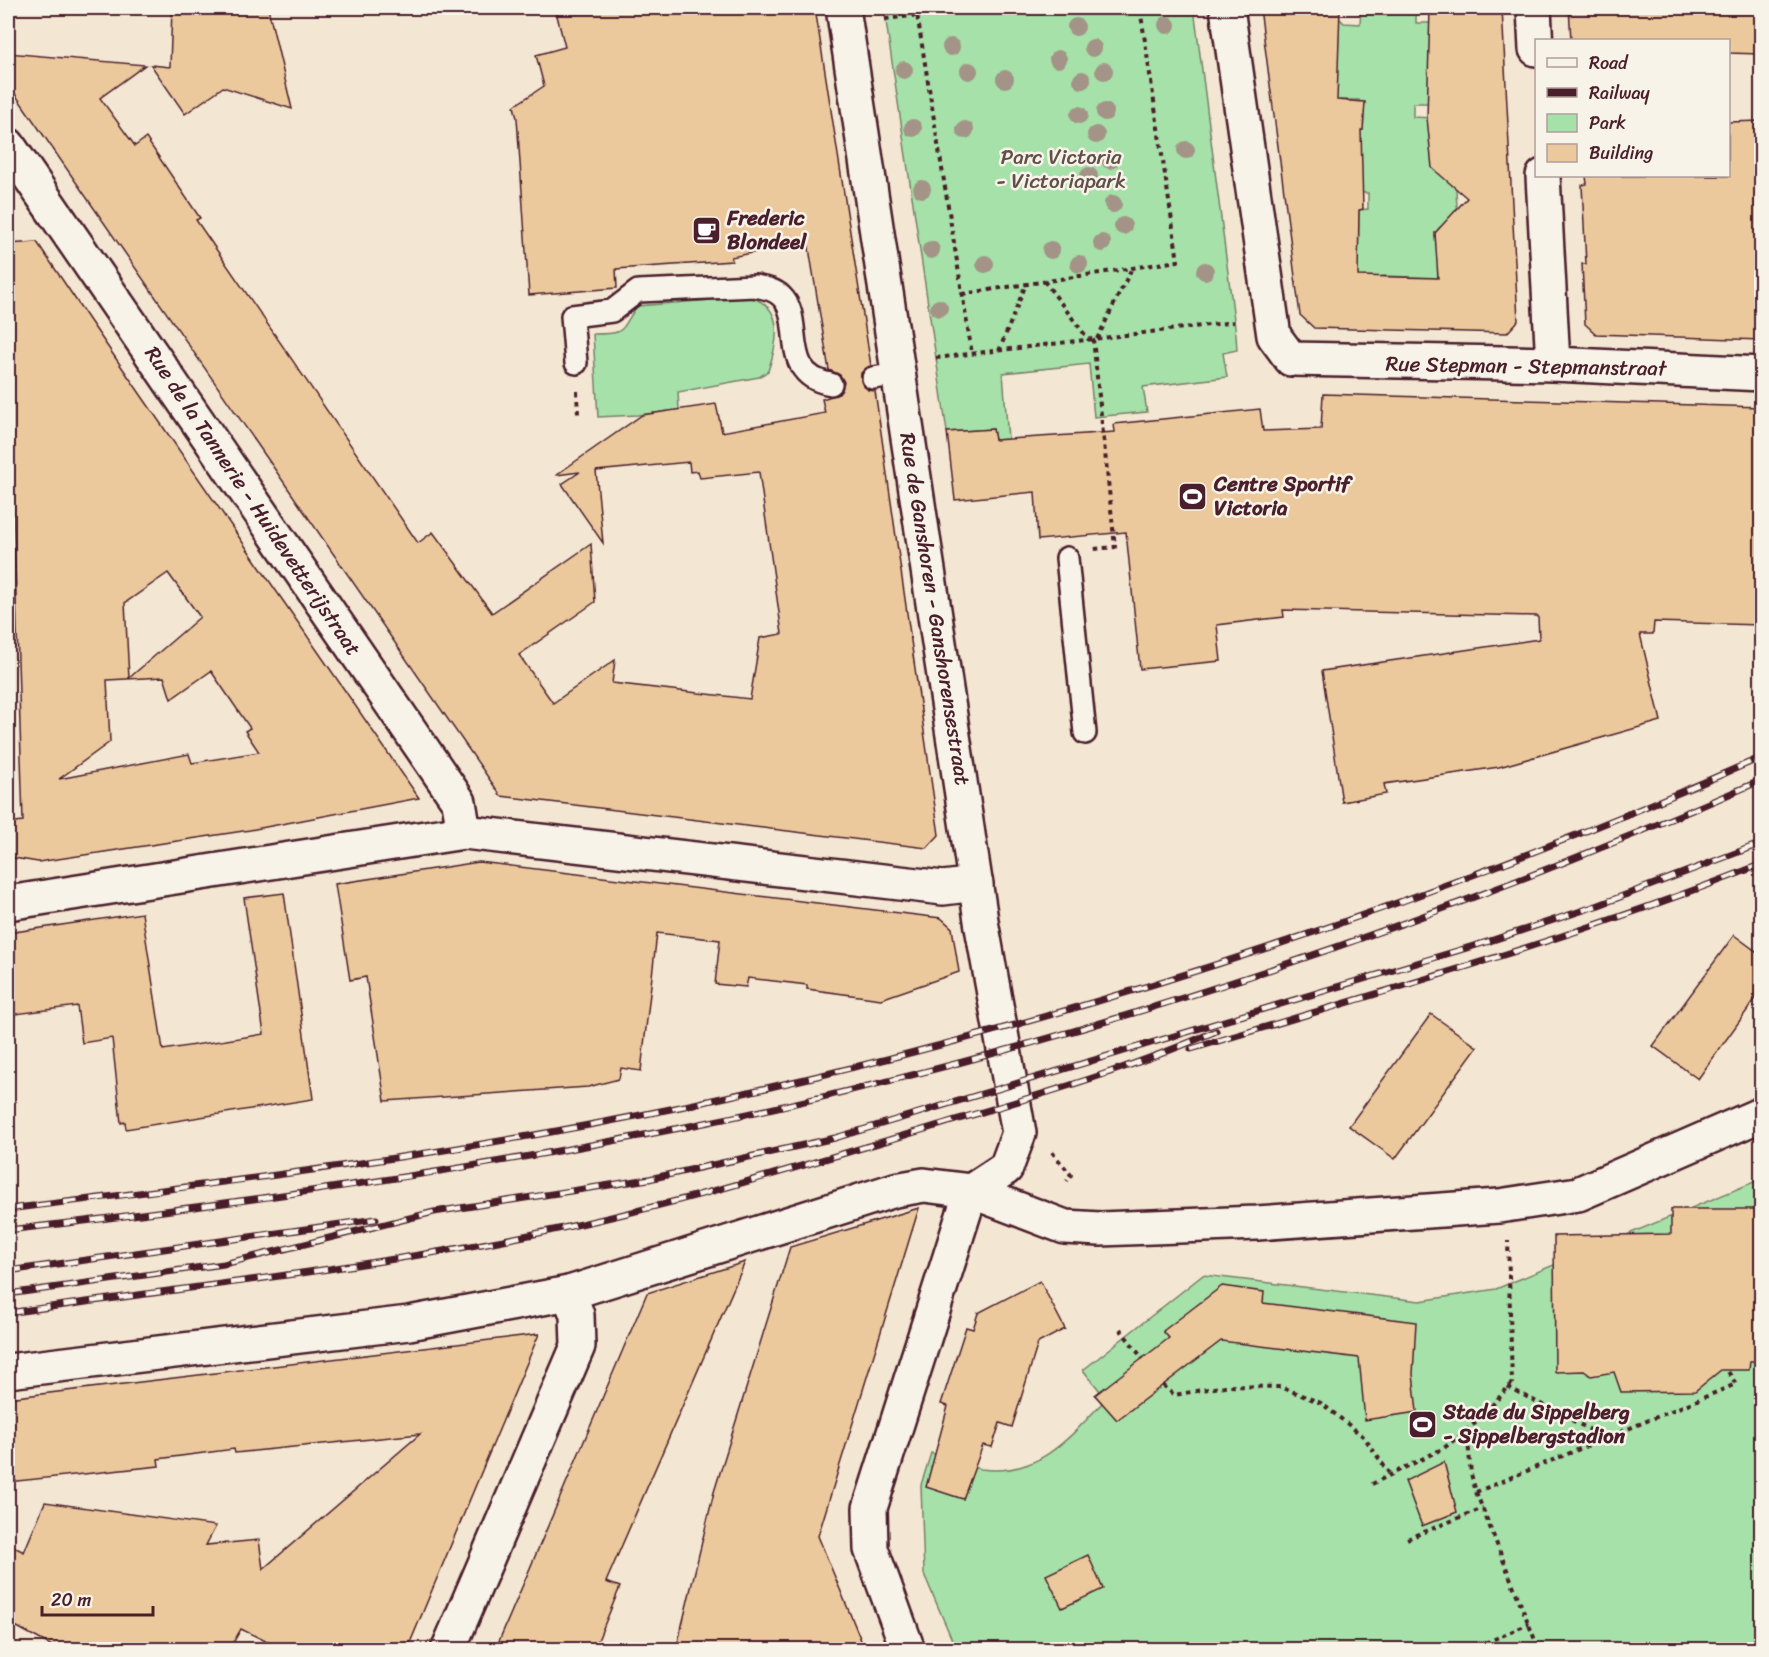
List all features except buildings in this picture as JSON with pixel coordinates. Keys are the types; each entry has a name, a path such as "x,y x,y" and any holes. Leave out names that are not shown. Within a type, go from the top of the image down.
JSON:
{"street":[{"name":"Rue de Ganshoren - Ganshorensestraat","path":"843,8 886,376 1019,1133 1006,1168 971,1191"},
{"name":"Rue Stepman - Stepmanstraat","path":"1227,8 1268,305 1274,336 1291,359 1553,364 1761,374"},
{"path":"1534,8 1536,39"},
{"name":"Rue de la Tannerie - Huidevetterijstraat","path":"8,145 18,182 459,802 464,832"},
{"path":"1543,177 1553,364"},
{"path":"8,903 464,832 944,888 976,884"},
{"path":"8,1371 409,1323 569,1293 895,1190 924,1185 971,1191 1065,1227 1100,1229 1257,1223 1506,1204 1578,1194 1761,1114"},
{"path":"908,1650 872,1549 870,1508 971,1191"},
{"path":"448,1650 578,1346 577,1315 569,1293"}],"lane":[{"path":"576,363 572,316 612,311 638,291 755,286 769,289 782,296 788,309 798,356 806,372 816,381 831,384"},
{"path":"1067,558 1085,733"}],"path":[{"path":"916,8 972,354"},
{"path":"885,19 986,8"},
{"path":"962,294 1178,261 1140,8"},
{"path":"1093,339 1132,267"},
{"path":"1044,281 1093,339 1115,548 1066,550 1067,558"},
{"path":"999,351 1026,284"},
{"path":"936,358 1234,322"},
{"path":"1050,1147 1053,1157 1071,1175 1067,1181"},
{"path":"1371,1484 1389,1473 1444,1448 1467,1429 1512,1383 1506,1204"},
{"path":"1120,1329 1143,1359"},
{"path":"1476,1492 1716,1395 1736,1384 1727,1370"},
{"path":"1163,1385 1174,1395 1225,1386 1281,1387 1321,1402 1364,1437 1389,1473"},
{"path":"1508,1388 1606,1438"},
{"path":"1467,1429 1471,1474 1476,1492 1539,1650"},
{"path":"1407,1539 1483,1508"},
{"path":"1468,1650 1529,1624"}],"green space":[{"name":"Parc Victoria - Victoriapark","path":"884,8 1194,8 1236,335 1237,350 1223,353 1227,377 1143,387 1147,412 1094,417 1089,364 1003,373 1008,439 995,440 993,429 947,432"},
{"path":"1361,8 1416,9 1416,23 1436,23 1428,103 1413,103 1413,117 1452,119 1458,226 1440,227 1435,233 1436,246 1441,251 1440,278 1384,276 1354,282 1358,269 1359,210 1368,209 1368,193 1362,193 1349,130 1363,130 1364,114 1360,113 1359,100 1340,100 1336,104 1338,17 1344,23 1360,24"},
{"path":"748,297 760,301 769,308 774,316 776,337 768,371 759,377 678,392 679,410 598,417 593,334 621,330 637,306"},
{"name":"Stade du Sippelberg - Sippelbergstadion","path":"1761,1179 1761,1649 956,1649 924,1574 921,1485 931,1453 975,1468 1001,1470 1018,1467 1049,1453 1102,1403 1095,1395 1100,1391 1083,1370 1203,1275 1420,1301 1496,1289"}],"railway":[{"path":"8,1209 347,1165 601,1123 824,1075 961,1040 1097,1001 1367,914 1631,813 1762,757"},
{"path":"8,1230 263,1198 432,1173 685,1127 823,1097 961,1062 1097,1024 1232,982 1367,936 1632,835 1762,780"},
{"path":"8,1294 224,1264 434,1212 649,1179 835,1138 1490,941 1599,905 1762,843"},
{"path":"1191,1049 1550,940 1762,864"},
{"path":"8,1313 407,1257 539,1233 638,1211 1040,1095 1111,1072 1216,1031"},
{"path":"8,1271 376,1219"}],"place":[{"name":"Frederic Blondeel","path":"706,230"},
{"name":"Centre Sportif Victoria","path":"1193,496"},
{"name":"Stade du Sippelberg - Sippelbergstadion","path":"1422,1424"}]}
